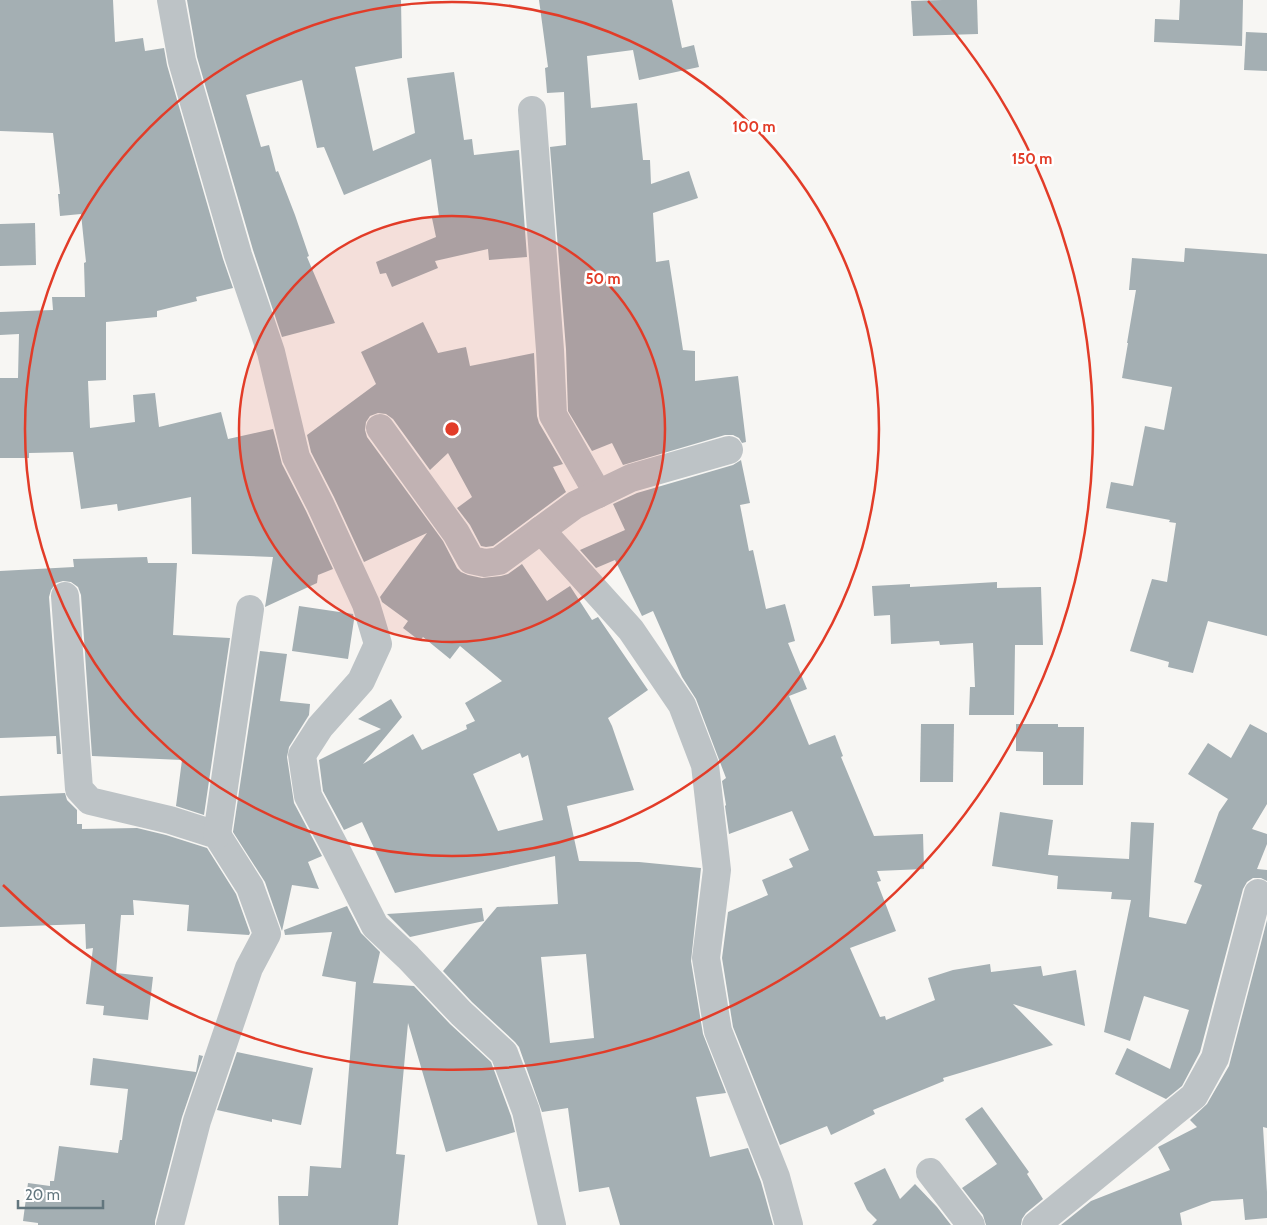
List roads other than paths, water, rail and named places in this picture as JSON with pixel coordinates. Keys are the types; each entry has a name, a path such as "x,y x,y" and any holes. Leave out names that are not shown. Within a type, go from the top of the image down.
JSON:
{"street":[{"path":"171,0 182,61 238,255 271,352 296,457 366,604 378,644 361,681 320,727 302,755 308,796 375,926 408,957 460,1013 504,1053 526,1111 552,1225"},
{"path":"532,110 554,415 598,494"},
{"path":"380,428 456,533 471,560 485,563 499,561 575,505 631,478 729,450"},
{"path":"541,530 631,630 682,705 705,765 717,870 706,958 718,1031 776,1177 789,1225"},
{"path":"65,596 79,789 90,801 170,820 217,835 250,887 267,934 249,968 197,1120 170,1225"},
{"path":"217,835 250,609"},
{"path":"1036,1225 1194,1096 1214,1058 1258,893"},
{"path":"930,1172 971,1225"}]}
